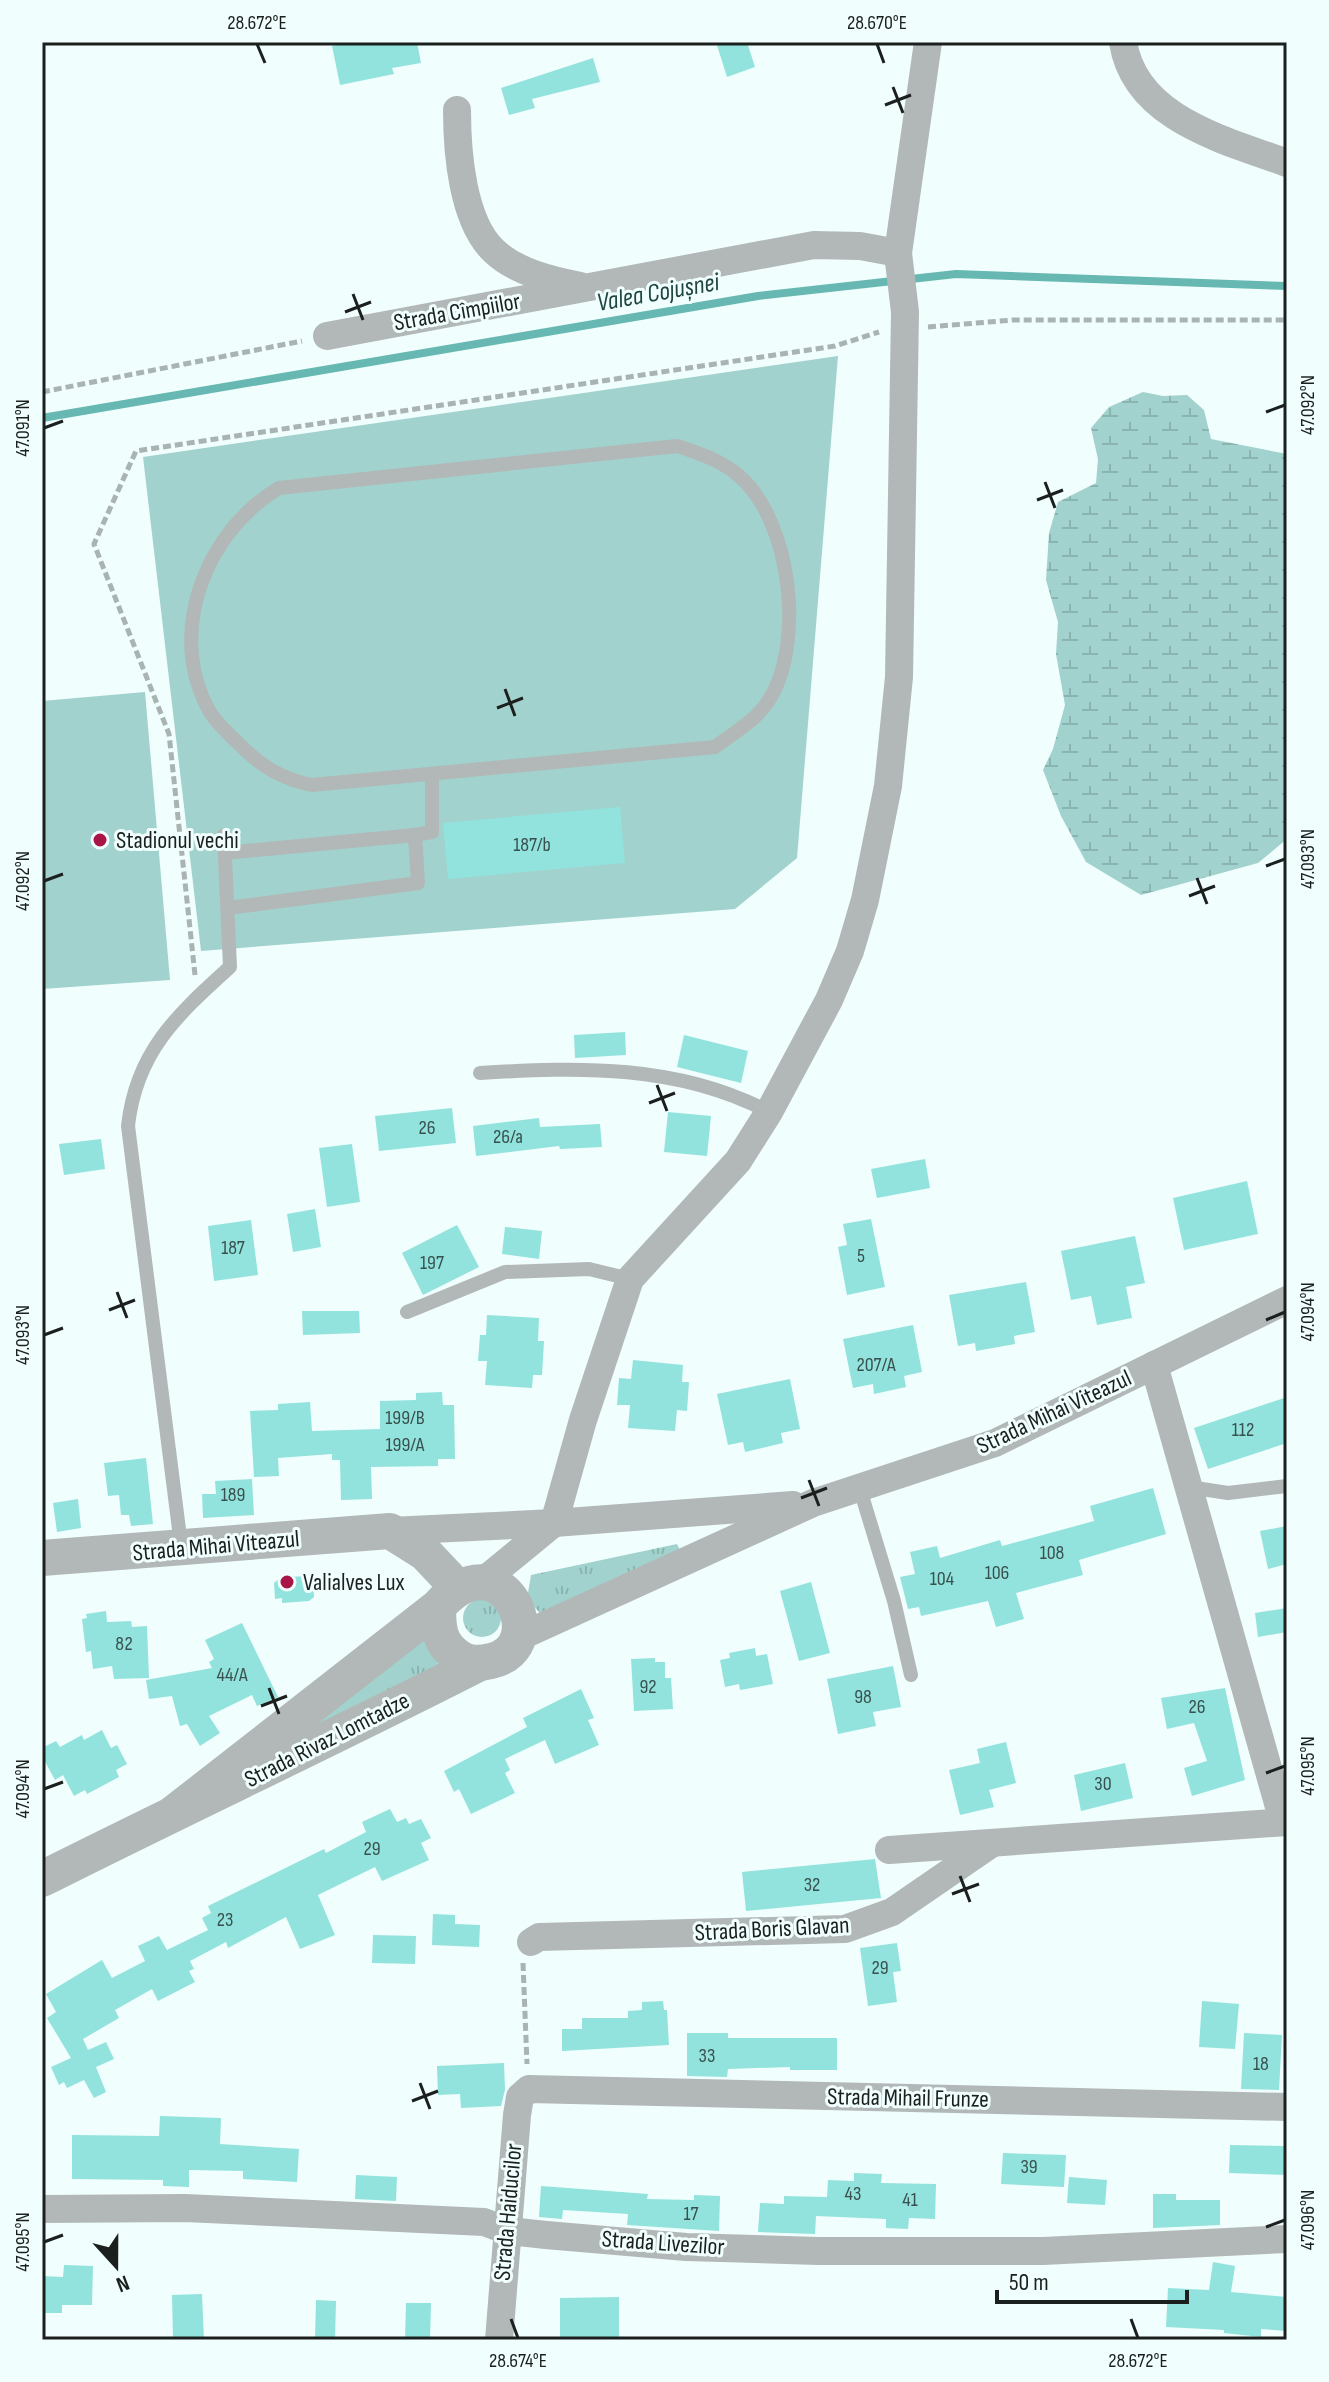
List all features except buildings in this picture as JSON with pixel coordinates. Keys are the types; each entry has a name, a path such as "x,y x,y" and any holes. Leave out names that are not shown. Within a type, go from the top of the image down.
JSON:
{"street":[{"path":"459,1592 494,1585 512,1598 521,1626 517,1638 498,1660 478,1664 460,1659 445,1647 438,1624 459,1592 554,1523 583,1420 630,1279 738,1161 769,1112 829,1000 850,951 865,900 888,786 899,677 904,320 898,253 928,42"},
{"path":"1123,42 1138,82 1163,109 1200,130 1287,163"},
{"name":"Strada Cîmpiilor","path":"457,110 457,147 481,237 495,253 517,266 549,279 587,288"},
{"name":"Strada Cîmpiilor","path":"327,336 814,245 860,246 898,253"},
{"name":"Strada Mihai Viteazul","path":"517,1638 813,1503 995,1443 1287,1300"},
{"path":"1154,1365 1285,1822"},
{"name":"Strada Mihai Viteazul","path":"42,1558 813,1503"},
{"path":"390,1531 425,1553 459,1592"},
{"name":"Strada Rivaz Lomtadze","path":"174,1813 459,1592"},
{"name":"Strada Rivaz Lomtadze","path":"42,1879 174,1813 244,1783 478,1664"},
{"name":"Strada Boris Glavan","path":"889,1850 1285,1822"},
{"name":"Strada Boris Glavan","path":"531,1942 539,1937 845,1929 892,1912 991,1844"},
{"name":"Strada Mihail Frunze","path":"529,2089 1287,2107"},
{"name":"Strada Haiducilor","path":"499,2340 517,2115 520,2097 529,2089"},
{"name":"Strada Livezilor","path":"42,2209 185,2208 469,2221 497,2224 508,2231 686,2247 915,2253 1160,2247 1287,2239"}],"lane":[{"path":"677,446 707,456 739,476 762,506 780,545 788,586 782,677 766,706 715,747 432,774 312,785 284,779 255,760 210,712 196,674 194,611 213,553 234,522 258,500 279,488 677,446"},
{"path":"225,853 432,832 432,774"},
{"path":"182,1550 128,1126 132,1094 144,1062 166,1030 230,967 224,835"},
{"path":"228,908 418,883 415,835"},
{"path":"480,1073 603,1068 641,1073 692,1082 745,1099 769,1112"},
{"path":"407,1312 505,1272 589,1269 630,1279"},
{"path":"1189,1487 1228,1493 1287,1486"},
{"path":"860,1489 894,1601 911,1675"}],"path":[{"path":"198,996 169,734 94,544 136,451 835,346 904,320 1287,320"},
{"path":"42,392 125,379 327,336"},
{"path":"529,2089 522,1966 525,1951 531,1942"}],"green space":[{"path":"838,356 797,858 735,909 201,951 143,457"},
{"path":"1143,392 1163,396 1187,395 1204,410 1211,439 1287,454 1287,839 1258,863 1141,895 1086,862 1061,816 1043,770 1053,749 1065,705 1056,654 1058,622 1046,580 1049,533 1058,502 1096,483 1098,459 1091,428 1109,407"},
{"name":"Stadionul vechi","path":"145,692 170,980 42,989 42,701"},
{"path":"677,1544 680,1550 541,1614 527,1599 531,1575"},
{"path":"482,1599 496,1604 501,1618 496,1632 482,1637 468,1632 463,1618 468,1604"},
{"path":"427,1634 439,1667 271,1754"}],"waterway":[{"name":"Valea Cojușnei","path":"42,418 758,296 956,274 1287,286"}],"place":[{"name":"Stadionul vechi","path":"100,840"},
{"name":"Valialves Lux","path":"287,1582"}]}
